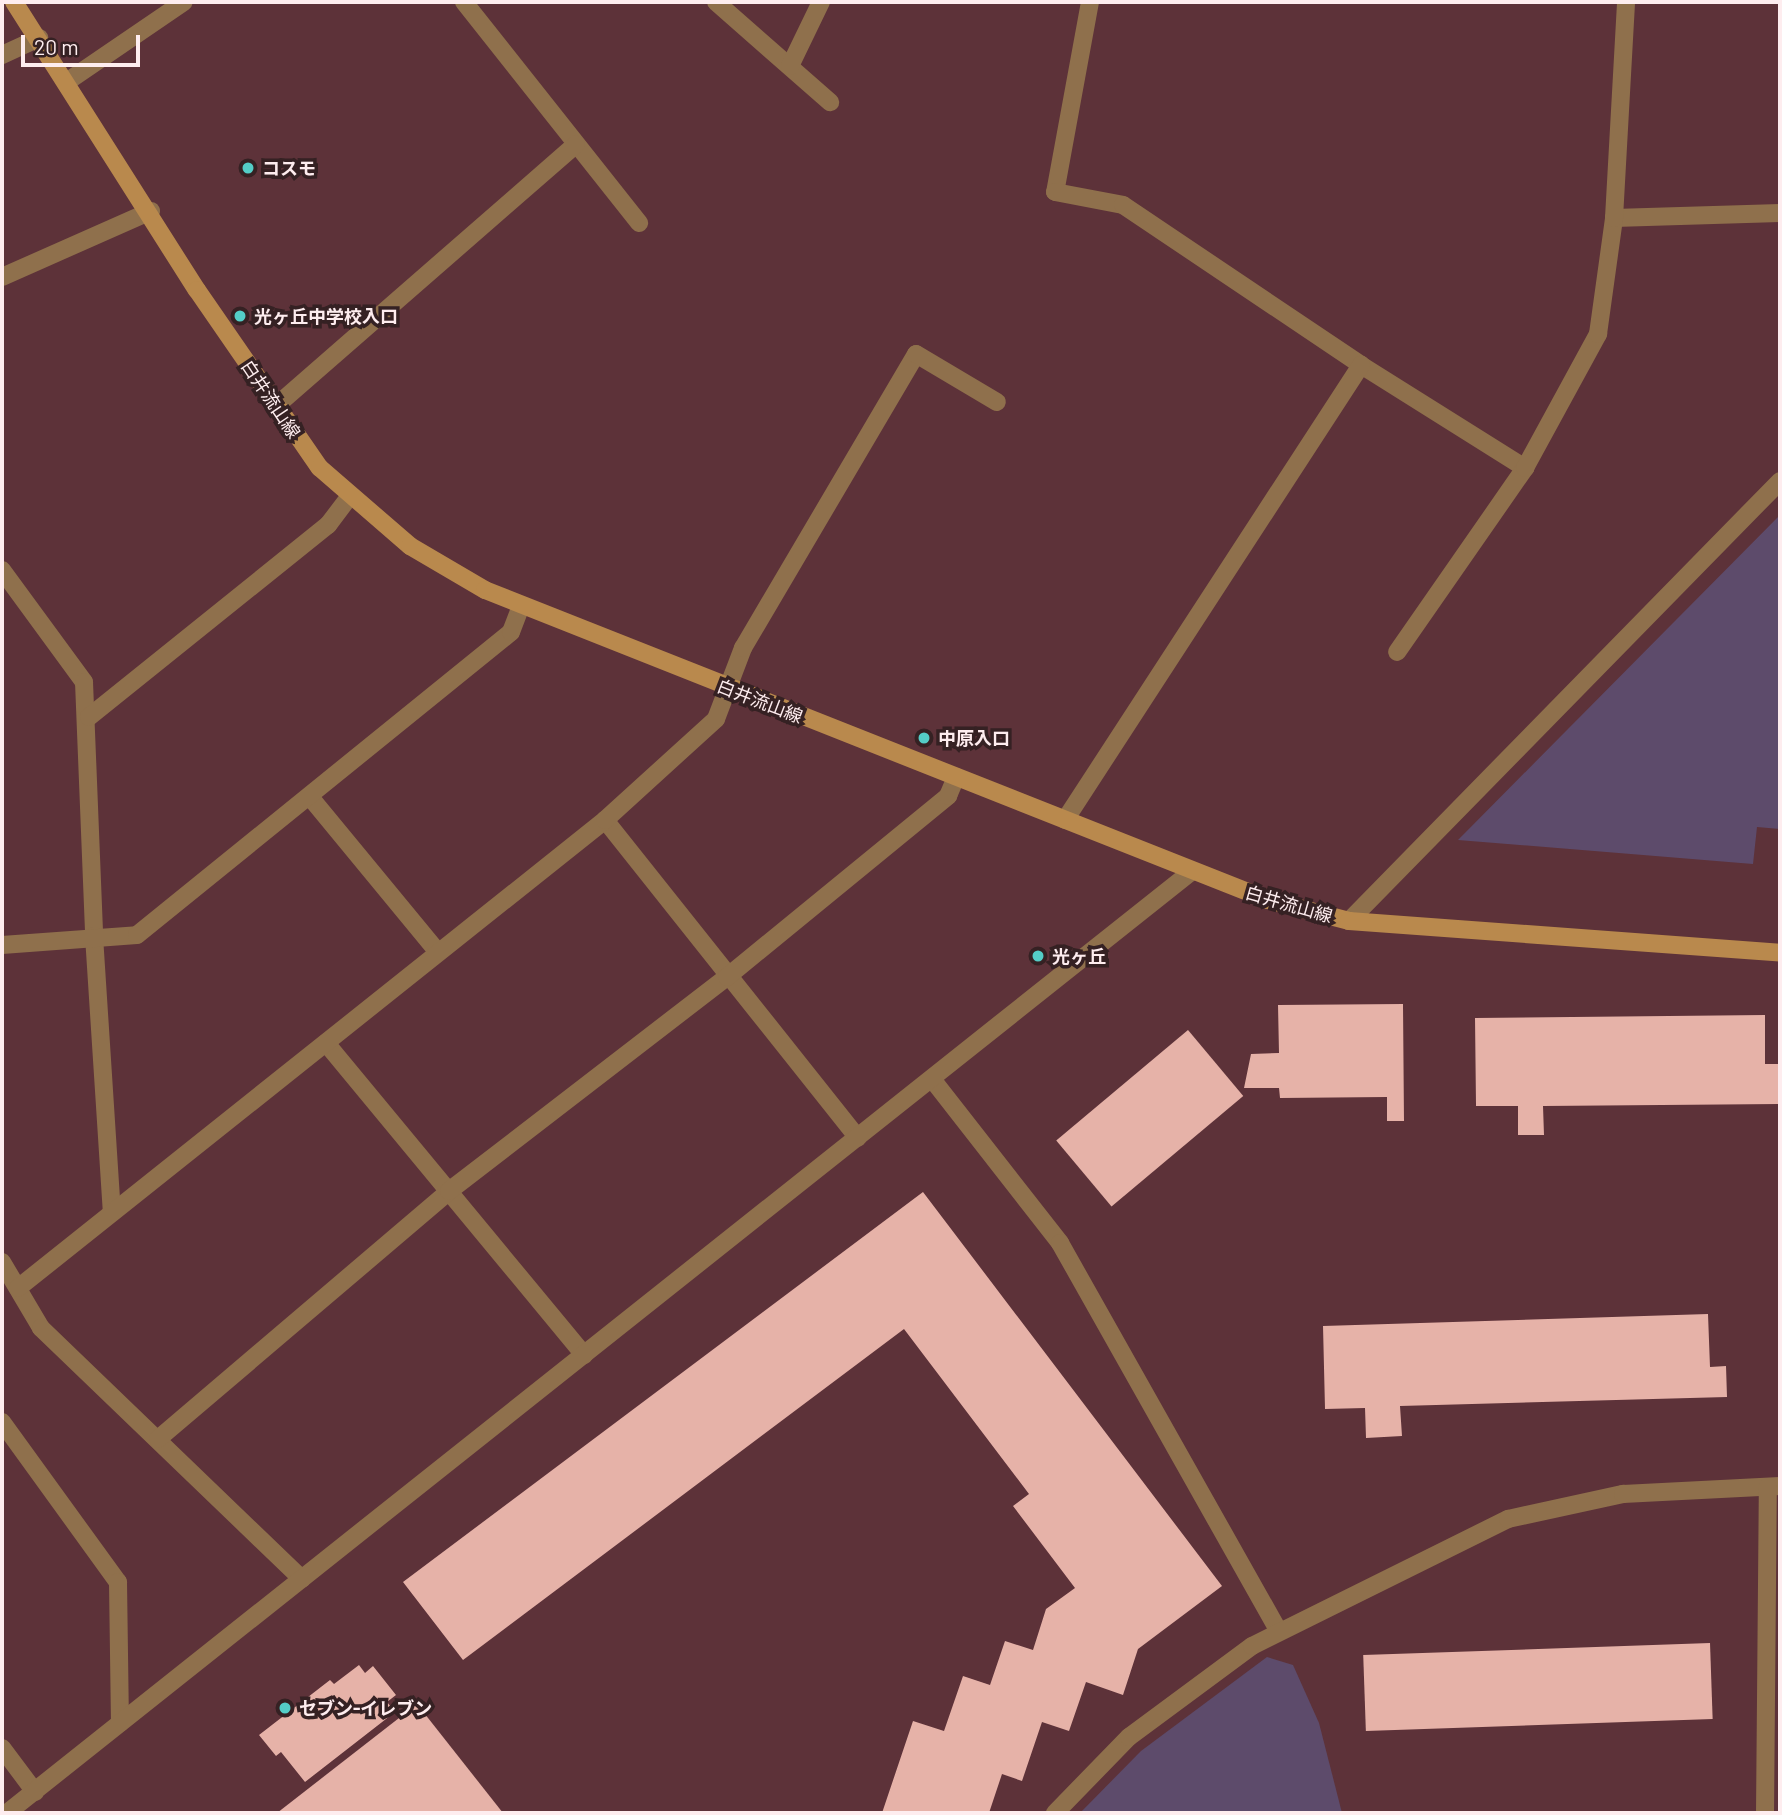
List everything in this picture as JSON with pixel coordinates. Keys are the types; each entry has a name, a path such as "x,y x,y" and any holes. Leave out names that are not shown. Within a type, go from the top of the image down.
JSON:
{"main road":[{"name":"白井流山線","path":"14,2 276,406 320,468 349,497 449,570 521,606 1065,820 1191,873 1268,900 1349,920 1780,953"}],"street":[{"path":"68,82 184,2"},
{"path":"464,2 639,223"},
{"path":"716,2 830,102"},
{"path":"790,66 821,2"},
{"path":"1090,2 1055,192 1123,205 1361,365 1525,468"},
{"path":"1397,652 1525,468 1598,334 1614,218 1626,2"},
{"path":"2,54 39,38"},
{"path":"276,406 576,144"},
{"path":"2,277 151,211"},
{"path":"1614,218 1780,213"},
{"path":"18,1288 326,1043 436,950 605,820 716,719 743,649 916,354 997,402"},
{"path":"1065,820 1361,365"},
{"path":"1349,920 1780,481"},
{"path":"89,717 328,525 349,497"},
{"path":"2,570 84,682 89,717 94,936 112,1212"},
{"path":"2,945 137,934 511,632 521,606"},
{"path":"158,1439 449,1191 727,977 948,796 956,778"},
{"path":"310,797 436,950"},
{"path":"605,820 727,977 858,1138"},
{"path":"7,1813 1191,873"},
{"path":"326,1043 584,1355"},
{"path":"932,1079 1060,1243 1279,1631"},
{"path":"2,1262 41,1328 302,1579"},
{"path":"2,1422 118,1582 120,1723"},
{"path":"1055,1813 1129,1737 1252,1646 1508,1519 1623,1494 1774,1486 1765,1813"},
{"path":"2,1748 34,1792"}],"shaded area":[{"path":"1780,515 1780,829 1757,827 1753,864 1458,840"},
{"path":"1267,1657 1293,1665 1319,1723 1342,1813 1080,1813 1141,1751"}],"building":[{"path":"1403,1004 1404,1121 1387,1121 1387,1097 1280,1098 1279,1088 1244,1088 1251,1054 1279,1053 1278,1005"},
{"path":"1765,1015 1765,1064 1780,1064 1780,1104 1543,1106 1544,1135 1518,1135 1518,1106 1476,1106 1475,1018"},
{"path":"1188,1030 1243,1096 1112,1206 1056,1141"},
{"path":"923,1192 1222,1586 1138,1649 1123,1695 1086,1682 1069,1731 1042,1722 1022,1781 1002,1774 989,1813 882,1813 913,1721 944,1731 963,1676 990,1685 1005,1641 1033,1650 1046,1609 1075,1588 1013,1506 1029,1494 904,1329 463,1660 403,1582"},
{"path":"1708,1314 1710,1367 1726,1366 1727,1397 1400,1406 1402,1436 1366,1438 1365,1408 1325,1409 1323,1326"},
{"path":"1710,1643 1713,1719 1366,1731 1363,1655"},
{"path":"359,1665 365,1673 373,1666 396,1695 387,1702 395,1712 305,1782 281,1752 276,1756 259,1735 330,1680 334,1684"},
{"path":"417,1704 503,1813 277,1813"}],"place":[{"name":"コスモ","path":"248,168"},
{"name":"光ヶ丘中学校入口","path":"240,316"},
{"name":"中原入口","path":"924,738"},
{"name":"光ヶ丘","path":"1038,956"},
{"name":"セブン-イレブン","path":"285,1708"}]}
